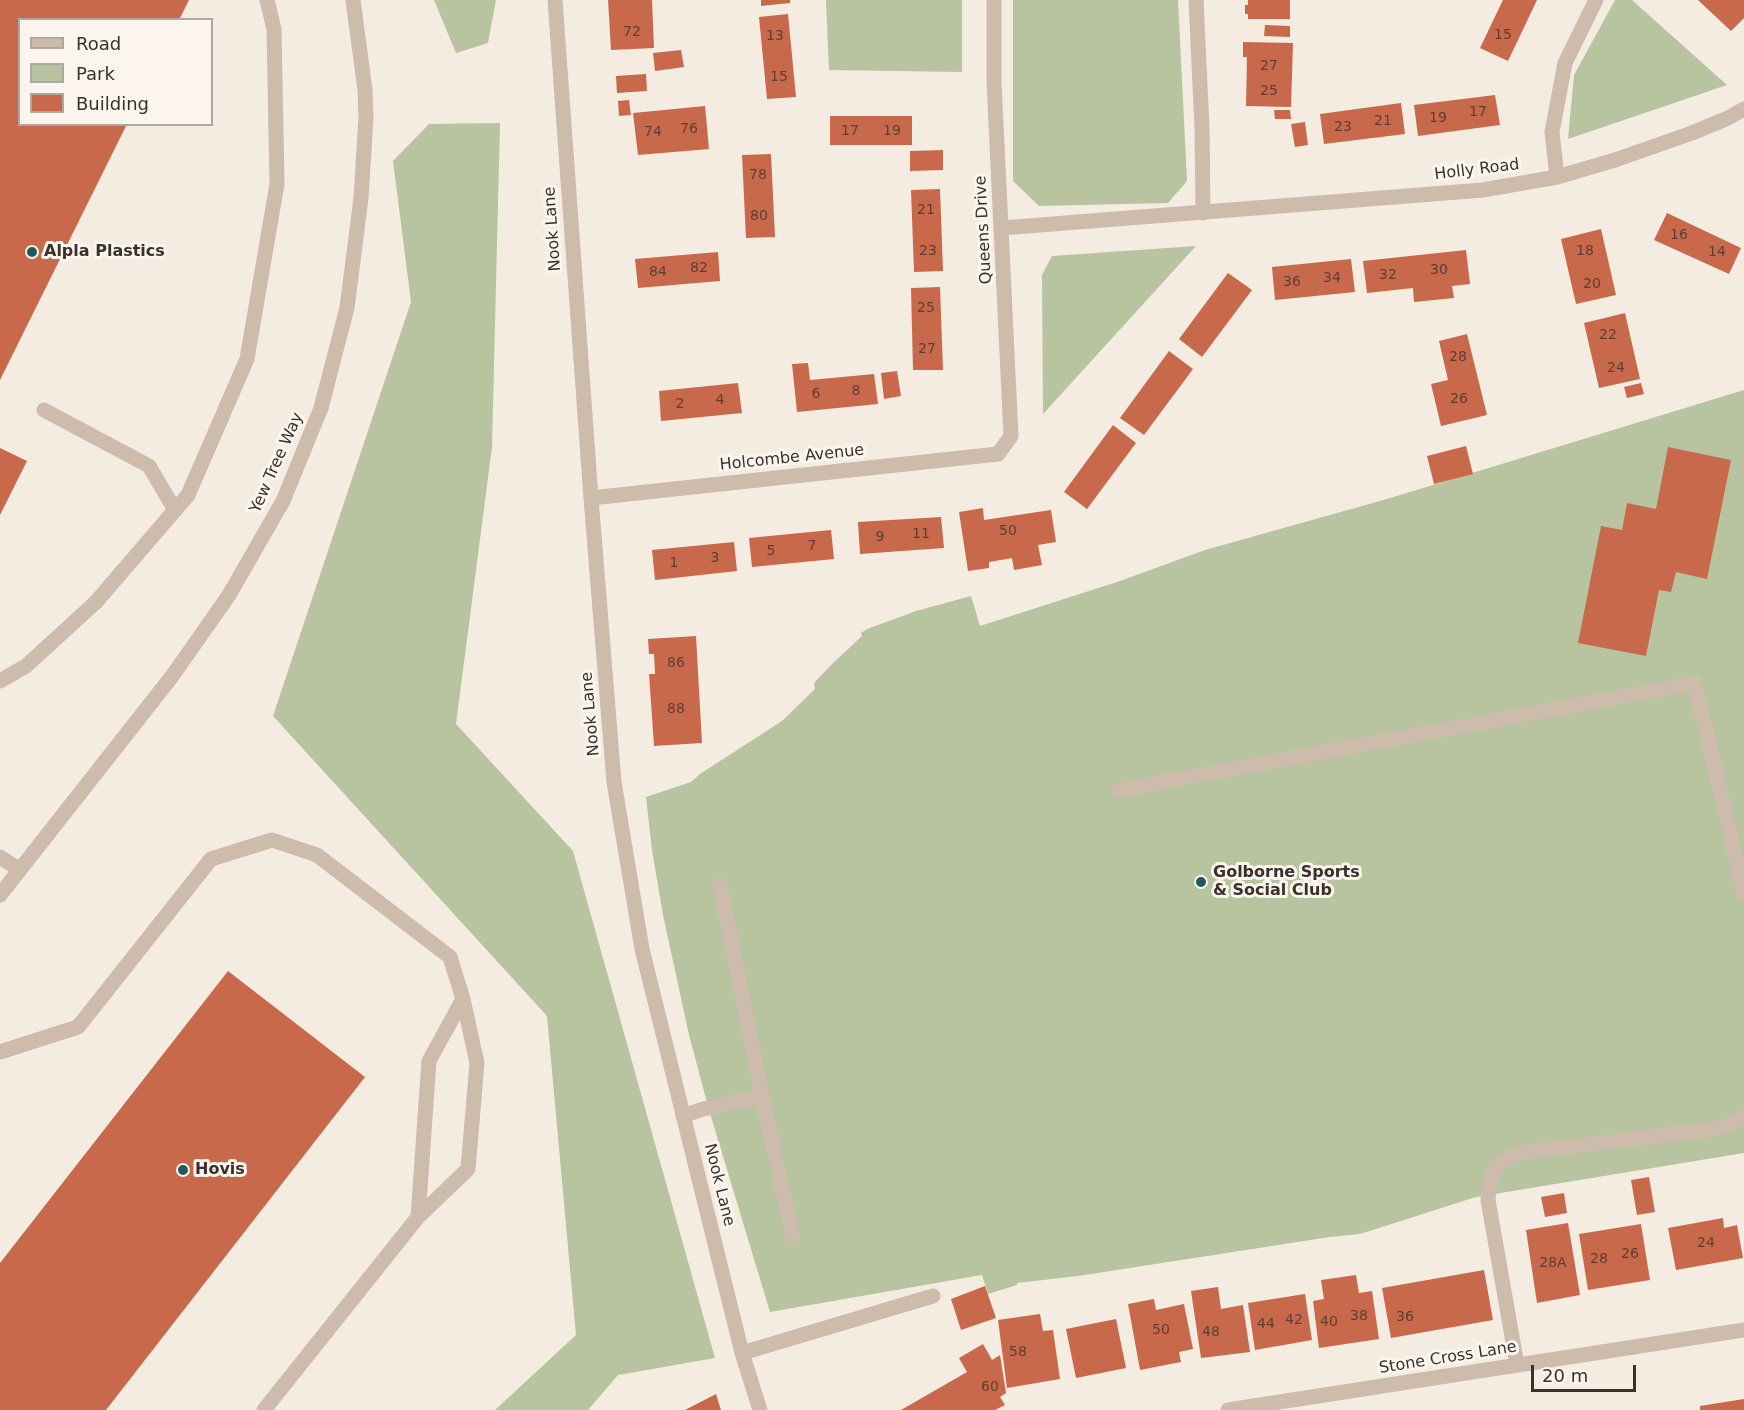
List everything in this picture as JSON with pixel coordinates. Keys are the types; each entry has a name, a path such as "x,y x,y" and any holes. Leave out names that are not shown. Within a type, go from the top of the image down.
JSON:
{"street":[{"path":"0,681 26,666 96,602 188,495 247,359 277,184 274,29 267,0"},
{"name":"Yew Tree Way","path":"0,895 173,675 230,595 283,501 321,408 347,308 361,198 366,118 365,90 353,0"},
{"name":"Nook Lane","path":"555,0 614,782 642,950 742,1353 760,1410"},
{"name":"Queens Drive","path":"994,0 994,82 1011,436 998,454"},
{"path":"1196,0 1202,127 1203,213"},
{"path":"1557,177 1552,132 1565,63 1596,0"},
{"name":"Holly Road","path":"1002,228 1483,190 1557,177 1615,160 1684,136 1744,109"},
{"path":"45,410 149,466 175,510"},
{"name":"Holcombe Avenue","path":"591,498 998,454"},
{"path":"1119,790 1695,683 1744,893"},
{"path":"0,1052 78,1027 211,859 272,840 317,855 450,957 463,999 477,1064 468,1169 418,1217 264,1410"},
{"path":"0,857 20,870"},
{"path":"720,885 762,1096 793,1236"},
{"path":"418,1217 429,1061 463,999"},
{"path":"683,1116 703,1109 762,1096"},
{"path":"1517,1365 1488,1200 1490,1180 1495,1168 1505,1158 1517,1153 1720,1128 1744,1117"},
{"path":"742,1353 933,1296"},
{"name":"Stone Cross Lane","path":"1228,1410 1744,1330"}],"green space":[{"path":"434,0 496,0 488,43 456,53"},
{"path":"826,0 962,0 962,72 829,70"},
{"path":"1013,0 1178,0 1187,181 1168,203 1039,206 1013,181"},
{"path":"1615,0 1632,0 1727,85 1568,139 1574,75"},
{"path":"500,123 492,447 456,724 573,851 715,1358 618,1375 588,1410 495,1410 576,1335 547,1016 273,716 411,302 393,161 429,124"},
{"path":"1196,246 1043,414 1042,275 1052,256"},
{"name":"Golborne Sports & Social Club","path":"1744,390 1744,1153 1476,1197 1360,1234 1017,1283 1017,1285 988,1294 982,1275 770,1312 709,1110 689,1035 663,915 646,797 691,782 782,721 815,689 814,683 867,629 916,611 971,596 980,626 1120,581 1205,550 1387,499"}],"building":[{"name":"Alpla Plastics","path":"0,0 189,0 180,18 18,18 18,126 126,126 0,380"},
{"path":"608,0 652,0 654,48 611,50"},
{"path":"761,0 790,0 790,3 761,6"},
{"path":"1248,0 1290,0 1290,19 1248,19 1248,14 1245,14 1245,5 1248,5"},
{"path":"1503,0 1537,0 1508,61 1480,48"},
{"path":"1698,0 1744,0 1744,18 1731,31"},
{"path":"788,14 796,97 767,99 759,17"},
{"path":"1265,25 1290,26 1290,37 1264,36"},
{"path":"1243,42 1293,43 1291,107 1246,106 1247,57 1243,57"},
{"path":"681,50 684,67 655,71 653,53"},
{"path":"646,74 647,91 617,93 616,76"},
{"path":"1495,95 1500,125 1418,136 1414,105"},
{"path":"629,100 631,115 619,116 618,101"},
{"path":"1401,103 1405,134 1324,144 1320,114"},
{"path":"705,106 709,149 638,155 633,113"},
{"path":"1274,110 1290,110 1291,119 1275,119"},
{"path":"830,116 912,116 912,145 830,145"},
{"path":"1305,122 1308,145 1295,147 1291,124"},
{"path":"943,150 943,170 910,171 910,151"},
{"path":"771,154 775,237 746,238 742,155"},
{"path":"940,189 943,271 914,272 911,190"},
{"path":"1667,213 1741,248 1729,274 1654,240"},
{"path":"1601,229 1616,295 1576,304 1561,239"},
{"path":"1466,250 1470,284 1452,286 1454,298 1414,302 1413,288 1367,293 1363,261"},
{"path":"718,252 720,281 638,288 635,259"},
{"path":"1351,259 1355,292 1275,300 1272,267"},
{"path":"1228,273 1252,290 1202,357 1179,339"},
{"path":"940,287 943,370 913,370 911,288"},
{"path":"1625,313 1640,379 1599,388 1584,323"},
{"path":"1467,334 1487,415 1441,426 1431,384 1448,380 1439,341"},
{"path":"1169,351 1193,369 1144,435 1120,418"},
{"path":"808,363 810,380 874,374 878,404 797,412 792,364"},
{"path":"897,371 901,396 884,399 881,373"},
{"path":"738,383 742,413 661,421 659,391"},
{"path":"1641,383 1644,394 1627,398 1624,387"},
{"path":"1113,425 1136,443 1087,509 1064,492"},
{"path":"1466,446 1473,474 1434,484 1427,456"},
{"path":"1668,447 1731,460 1707,579 1676,572 1671,592 1659,590 1646,656 1578,643 1601,526 1622,530 1627,503 1656,509"},
{"path":"0,448 27,461 0,515"},
{"path":"983,508 984,520 1051,510 1056,542 1038,545 1042,565 1014,570 1012,558 989,562 989,568 968,571 959,512"},
{"path":"941,517 944,548 860,554 858,522"},
{"path":"831,530 834,559 752,567 749,538"},
{"path":"734,542 737,571 655,580 652,550"},
{"path":"696,636 702,743 654,746 649,674 655,674 654,654 649,654 648,639"},
{"name":"Hovis","path":"228,971 365,1077 106,1410 0,1410 0,1263"},
{"path":"1649,1177 1655,1212 1637,1215 1631,1180"},
{"path":"1564,1193 1567,1213 1545,1217 1541,1197"},
{"path":"1723,1218 1724,1228 1737,1225 1743,1258 1676,1270 1668,1228"},
{"path":"1568,1223 1580,1295 1537,1303 1526,1230"},
{"path":"1641,1224 1650,1280 1588,1290 1579,1234"},
{"path":"1484,1270 1493,1320 1391,1338 1382,1288"},
{"path":"1356,1275 1359,1293 1372,1291 1379,1339 1319,1348 1313,1301 1324,1299 1321,1280"},
{"path":"985,1286 996,1318 961,1330 951,1299"},
{"path":"1218,1287 1221,1309 1243,1305 1250,1352 1201,1358 1191,1291"},
{"path":"1305,1294 1312,1340 1255,1350 1248,1303"},
{"path":"1154,1299 1156,1310 1184,1304 1193,1349 1179,1352 1181,1362 1140,1370 1128,1304"},
{"path":"1040,1314 1043,1331 1053,1330 1060,1379 1007,1388 998,1320"},
{"path":"1116,1319 1126,1368 1076,1378 1066,1329"},
{"path":"983,1344 992,1360 1000,1355 1006,1393 1000,1397 1005,1405 995,1410 901,1410 967,1372 959,1358"},
{"path":"716,1394 721,1410 685,1410"},
{"path":"1744,1399 1744,1410 1700,1410 1700,1406"}],"place":[{"name":"Alpla Plastics","path":"32,252"},
{"name":"Golborne Sports & Social Club","path":"1201,882"},
{"name":"Hovis","path":"183,1170"}]}
